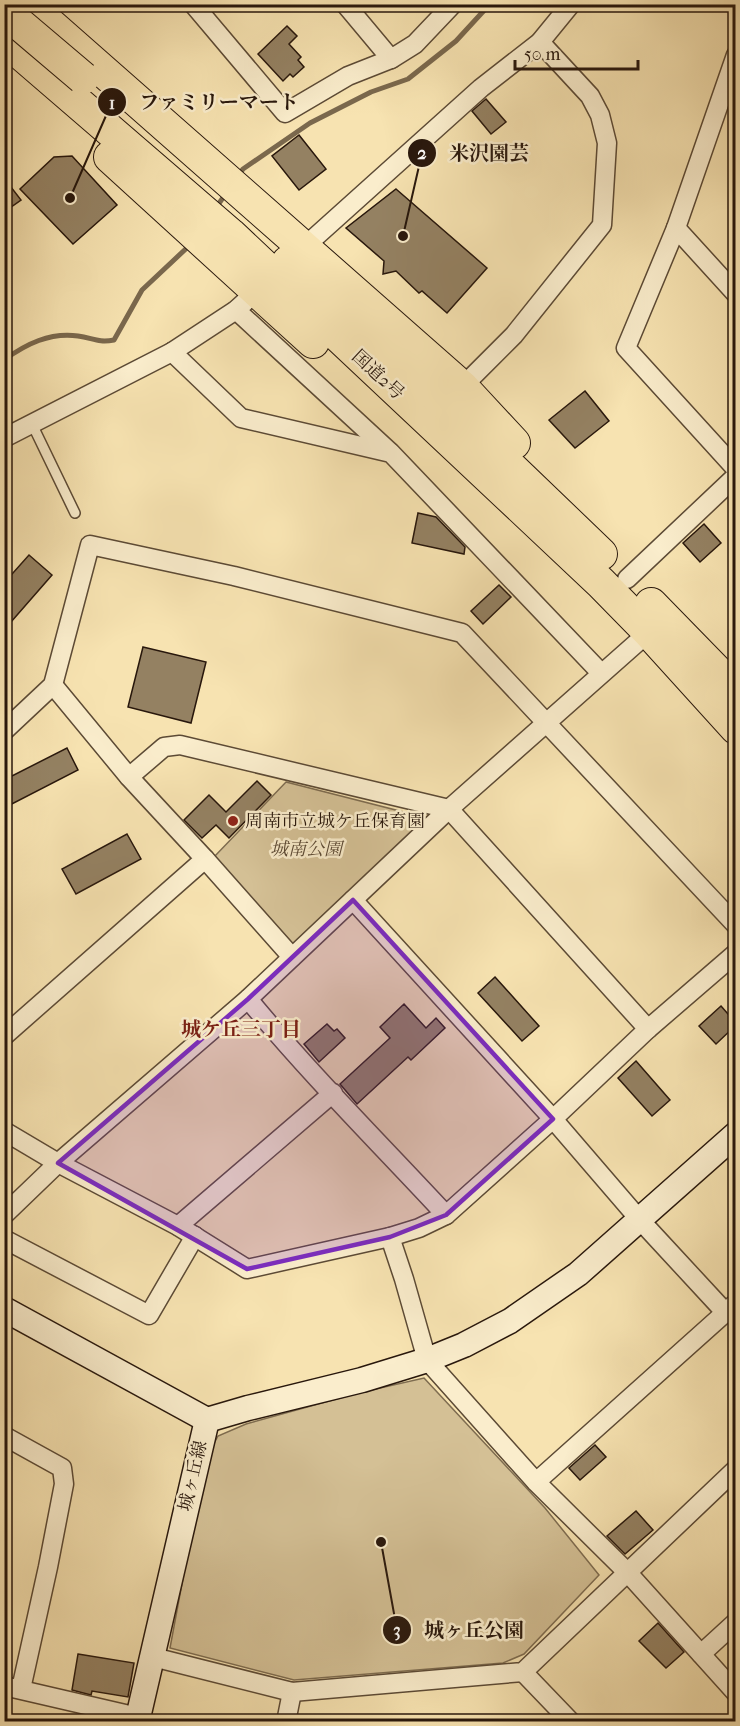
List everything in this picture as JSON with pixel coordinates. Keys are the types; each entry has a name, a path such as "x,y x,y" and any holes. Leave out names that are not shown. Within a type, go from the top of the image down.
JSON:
{"highway":[{"name":"国道2号","path":"20,7 76,86"},
{"path":"20,7 214,208 247,301 426,447 612,575"},
{"name":"国道2号","path":"4,39 76,86 214,208 445,404 612,575 735,691"},
{"path":"4,66 214,208 303,248 462,387 590,525 612,575"},
{"name":"国道2号","path":"612,575 649,632 735,728"}],"street":[{"path":"193,4 285,113 348,76 391,59 415,44 453,4"},
{"path":"345,4 391,59"},
{"path":"303,248 481,88 540,42 571,4"},
{"path":"4,33 20,7"},
{"path":"462,387 514,335 602,225 607,143 600,115 590,96 540,42"},
{"path":"735,56 676,228 626,348 735,470"},
{"path":"676,228 735,294"},
{"path":"4,438 172,352 247,301 602,673"},
{"path":"172,352 241,418 391,453"},
{"path":"612,575 735,476"},
{"path":"4,731 53,685 90,545 234,576 462,633 735,925"},
{"path":"4,1215 58,1163 248,999 449,809 649,632"},
{"path":"53,685 129,777 292,957"},
{"path":"129,777 164,747 180,745 449,809 648,1029"},
{"path":"4,1036 205,859"},
{"path":"353,900 553,1119 639,1219 730,1308 536,1482"},
{"path":"4,1131 58,1163 178,1226 248,1269 390,1237 419,1228 446,1215 553,1119 648,1029 735,953"},
{"path":"248,999 294,1055 333,1093 446,1215"},
{"path":"178,1226 333,1093"},
{"path":"207,1420 362,1380 427,1360 464,1345 510,1321 578,1274 735,1134"},
{"path":"4,1239 149,1315 195,1236"},
{"path":"390,1237 427,1360 536,1482 628,1573 735,1693"},
{"name":"城ヶ丘線","path":"4,1309 207,1420 137,1720"},
{"path":"4,1436 62,1468 64,1484 48,1567 13,1688 137,1720"},
{"path":"153,1657 292,1692 523,1671 735,1469"},
{"path":"701,1654 735,1622"},
{"path":"523,1671 571,1722"},
{"path":"286,1722 292,1692"}],"lane":[{"path":"32,424 75,513"}],"highlighted area":[{"path":"353,900 553,1119 446,1215 390,1237 247,1269 58,1163 248,999"}],"green space":[{"name":"城南公園","path":"286,782 427,818 292,945 214,857"},
{"path":"424,1378 545,1508 599,1575 524,1654 503,1663 294,1680 170,1648 205,1460 218,1436 246,1424 358,1393"}],"building":[{"path":"287,26 297,36 289,44 301,57 298,60 304,67 293,77 290,74 283,81 258,54"},
{"path":"486,99 506,122 491,134 472,111"},
{"path":"299,135 326,169 299,190 272,156"},
{"path":"72,156 117,205 73,244 20,189 54,157"},
{"path":"4,178 21,200 4,212"},
{"path":"396,189 487,268 447,313 422,291 419,293 396,271 383,274 384,261 346,228"},
{"path":"585,391 609,421 575,448 549,420"},
{"path":"418,513 436,517 465,547 464,554 412,543"},
{"path":"704,524 721,543 700,562 683,543"},
{"path":"29,555 52,575 4,630 4,583"},
{"path":"499,585 511,597 483,624 471,611"},
{"path":"143,647 206,662 191,723 128,707"},
{"path":"67,748 78,770 4,808 4,780"},
{"path":"257,781 271,795 229,838 216,825 202,838 184,820 209,795 226,812"},
{"path":"127,834 141,859 76,894 62,869"},
{"path":"495,977 539,1026 522,1041 478,993"},
{"path":"404,1004 426,1028 436,1018 445,1028 411,1060 408,1057 357,1104 340,1084 390,1038 380,1027"},
{"path":"721,1006 735,1022 735,1026 716,1044 699,1026"},
{"path":"327,1024 334,1031 337,1029 345,1038 319,1062 304,1044"},
{"path":"636,1061 670,1100 652,1116 618,1078"},
{"path":"595,1445 606,1457 580,1480 569,1468"},
{"path":"636,1511 653,1530 625,1554 607,1536"},
{"path":"658,1623 684,1652 666,1668 639,1641"},
{"path":"78,1654 134,1663 128,1697 92,1691 91,1695 72,1690"}],"waterway":[{"path":"237,177 243,169 310,123 371,92 408,79 456,41 490,4"},
{"path":"215,209 227,192"},
{"path":"4,360 30,344 58,336 114,340 142,290 191,244"}],"place":[{"name":"ファミリーマート","path":"70,198"},
{"name":"米沢園芸","path":"403,236"},
{"name":"周南市立城ケ丘保育園","path":"233,821"},
{"name":"城ヶ丘公園","path":"381,1542"}],"district":[{"name":"城ケ丘三丁目","path":"241,1029"}]}
